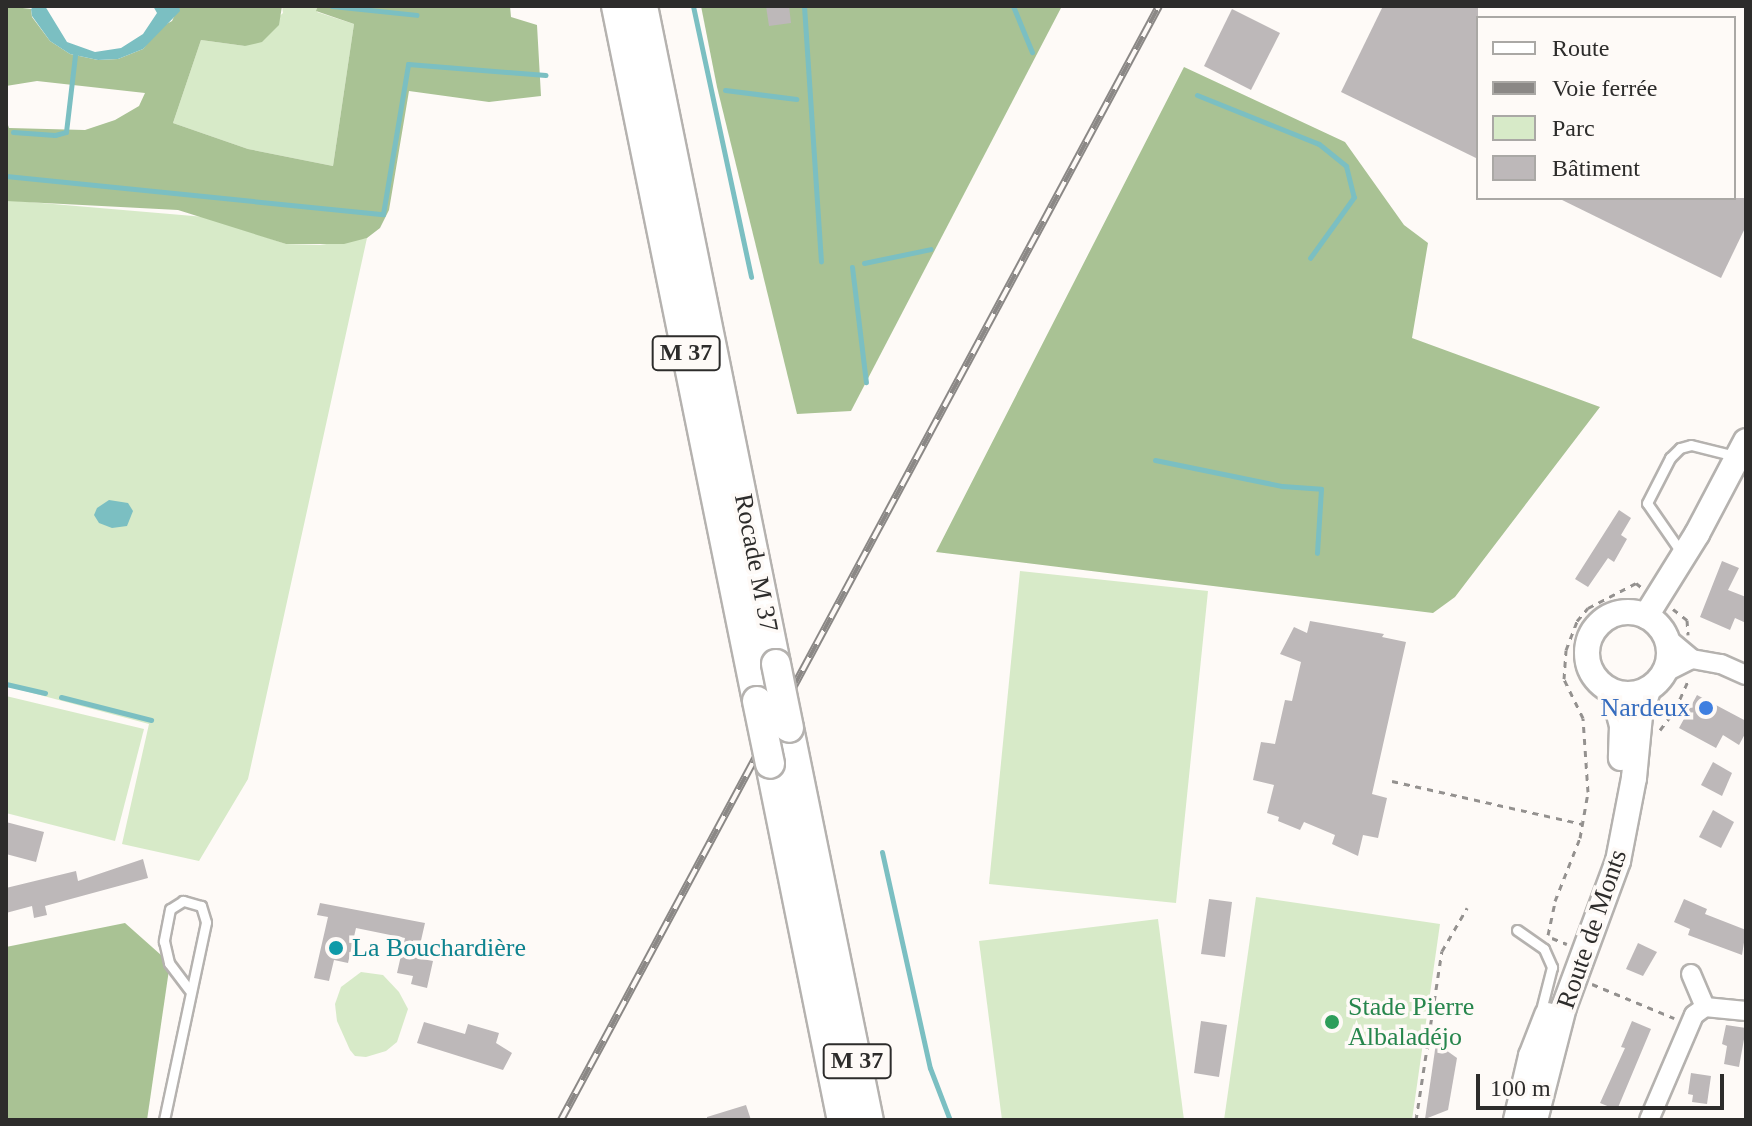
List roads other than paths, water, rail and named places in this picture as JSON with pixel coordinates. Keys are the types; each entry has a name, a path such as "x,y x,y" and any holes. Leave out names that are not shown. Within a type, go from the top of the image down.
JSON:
{"highway":[{"name":"Rocade M 37","path":"616,6 842,1120"},
{"name":"Rocade M 37","path":"643,6 869,1120"},
{"path":"845,1002 887,1120"},
{"path":"828,1051 829,1120"}],"main road":[{"path":"1646,616 1684,556 1742,449"},
{"path":"1620,612 1646,616 1667,638 1669,659 1656,681 1625,694 1613,692 1592,674 1587,649 1590,636 1597,625 1620,612"},
{"name":"Route de Monts","path":"1535,1120 1564,1007 1618,861 1634,778 1640,716 1656,681"},
{"name":"Route de Monts","path":"1516,1120 1531,1056 1587,911 1610,833 1623,737 1619,704 1613,692"}],"street":[{"path":"1667,638 1692,659 1721,664 1746,675"},
{"path":"1656,681 1692,659"},
{"path":"1691,974 1705,1007"},
{"path":"1649,1120 1688,1024 1698,1010 1705,1007 1746,1011"}],"lane":[{"path":"1684,556 1647,503 1670,458 1680,448 1691,445 1742,449"},
{"path":"164,1120 205,913 192,901 183,901 170,909 164,941 169,963 189,990"},
{"path":"1517,930 1544,949 1552,967 1531,1056"}],"water":[{"path":"45,6 67,42 95,52 121,48 143,34 157,13 153,6 179,6 180,11 143,49 118,59 98,60 70,54 50,41 32,16 31,9"},
{"path":"109,500 128,503 133,511 127,526 112,528 99,523 94,515 97,508"}],"waterway":[{"path":"332,6 417,15"},
{"path":"693,6 751,277"},
{"path":"804,6 821,261"},
{"path":"1013,6 1032,52"},
{"path":"13,132 55,135 66,132 75,55"},
{"path":"6,176 383,214 408,64 546,75"},
{"path":"725,90 796,99"},
{"path":"1197,95 1319,144 1346,166 1354,197 1310,258"},
{"path":"864,263 931,249"},
{"path":"852,267 866,382"},
{"path":"1155,460 1282,486 1321,489 1317,553"},
{"path":"6,684 45,693"},
{"path":"61,697 151,720"},
{"path":"882,852 930,1068 950,1120"}],"railway":[{"path":"561,1120 1159,6"}],"place":[{"name":"Nardeux","path":"1706,708"},
{"name":"La Bouchardière","path":"336,948"},
{"name":"Stade Pierre Albaladéjo","path":"1332,1022"}]}
